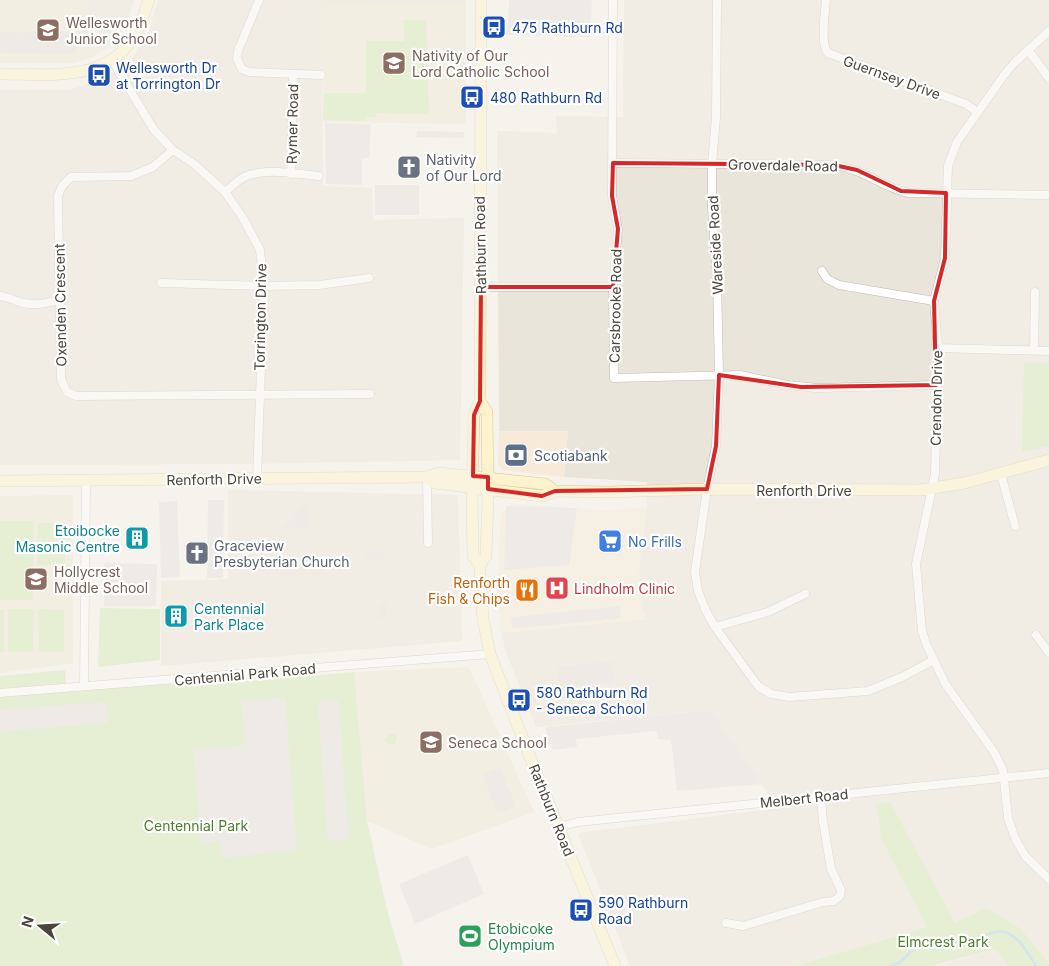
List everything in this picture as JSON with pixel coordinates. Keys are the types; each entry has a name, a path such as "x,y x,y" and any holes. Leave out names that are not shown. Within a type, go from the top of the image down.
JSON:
{"street":[{"path":"0,74 79,73 112,60 123,51 138,30 149,0"},
{"path":"259,0 238,51 237,59 242,69 249,72 321,74"},
{"name":"Rathburn Road","path":"481,0 480,400 474,415 473,556 480,565 483,619 490,654 615,966"},
{"name":"Carsbrooke Road","path":"613,0 612,196 618,229 613,287 614,378 747,376 809,388 936,384"},
{"name":"Wareside Road","path":"717,0 716,117 712,164 712,208 717,279 719,375 716,446 707,489 695,572 698,591 706,611 716,627 758,686 771,694 789,697 868,691 902,677 934,660"},
{"name":"Guernsey Drive","path":"826,0 824,41 828,54 966,104 977,112"},
{"name":"Crendon Drive","path":"1049,31 1004,75 957,142 948,166 945,258 934,300 938,348 935,474 916,564 922,631 927,646 946,685 994,752 1002,770 1008,818 1015,838 1026,856 1049,879"},
{"path":"1028,50 1049,78"},
{"name":"Torrington Drive","path":"112,60 154,130 173,150 194,164 225,192 243,218 260,250 264,286 257,478"},
{"name":"Rymer Road","path":"291,174 293,74"},
{"name":"Oxenden Crescent","path":"173,150 153,167 131,176 70,176 62,186 58,196 59,300 61,379 67,392 76,396 370,394"},
{"name":"Groverdale Road","path":"613,162 834,165 857,170 888,186 909,193 1049,195"},
{"path":"225,192 242,178 256,173 272,172 319,176"},
{"path":"822,271 827,279 839,285 934,300"},
{"path":"161,283 264,286 319,285 369,278"},
{"path":"481,287 613,287"},
{"path":"1034,350 1035,292"},
{"path":"0,296 31,304 42,304 59,300"},
{"path":"938,348 1049,351"},
{"name":"Rathburn Road","path":"480,400 487,412 488,483 486,556 480,565"},
{"name":"Renforth Drive","path":"0,481 428,477 438,472 542,496 555,491 608,492 707,489 912,490 964,483 1049,460"},
{"path":"1001,474 1015,526"},
{"path":"428,477 428,543"},
{"path":"84,686 86,481"},
{"path":"716,627 768,612 805,594"},
{"path":"1036,635 1049,653"},
{"name":"Centennial Park Road","path":"0,693 490,654"},
{"name":"Melbert Road","path":"559,826 578,822 1049,773"},
{"path":"726,923 743,926 823,902 834,901 840,896 839,884 831,869 821,797"}],"highlighted area":[{"path":"613,163 834,165 857,170 901,191 946,193 945,258 934,301 936,385 801,387 719,375 716,446 707,489 555,491 542,496 488,489 488,477 473,476 474,415 480,401 481,287 613,287 618,229 612,196"}],"shaded area":[{"name":"Wellesworth Junior School","path":"0,0 88,0 84,13 109,47 93,57 73,63 0,63"},
{"path":"88,0 134,0 126,25 109,47 84,13"},
{"path":"158,0 466,0 466,4 321,3 323,186 372,188 373,220 464,218 460,460 244,464 0,465 0,90 69,90 94,82 129,63 147,37"},
{"path":"509,0 592,0 590,37 507,35"},
{"path":"624,0 1049,0 1049,963 1021,929 955,923 882,838 927,927 795,966 630,966 578,833 777,808 711,710 536,727 507,655 501,633 647,619 642,610 639,571 647,507 647,482 564,477 568,431 499,431 497,131 557,133 556,116 623,117"},
{"name":"Nativity of Our Lord Catholic School","path":"321,2 466,4 466,124 323,122"},
{"path":"0,32 75,33 76,54 0,53"},
{"path":"325,123 371,124 369,158 362,159 362,185 326,184"},
{"path":"417,131 464,132 464,138 416,137"},
{"path":"375,185 419,185 419,215 375,215"},
{"path":"499,431 568,431 564,477 503,470 498,464"},
{"path":"228,490 458,495 462,641 161,666 161,581 228,579"},
{"name":"Hollycrest Middle School","path":"73,495 73,663 0,673 0,496"},
{"path":"208,500 224,500 223,578 207,578"},
{"path":"177,501 180,577 161,578 159,502"},
{"path":"511,503 605,511 647,507 639,571 642,610 647,619 501,633 497,590 501,511 506,510"},
{"path":"308,504 308,529 284,529 284,523 292,522 293,511 301,505"},
{"path":"506,506 577,508 569,565 504,570"},
{"path":"364,552 385,552 385,559 364,559"},
{"path":"104,563 157,564 156,606 104,606"},
{"path":"380,603 387,603 386,619 379,618"},
{"path":"620,606 621,618 512,629 511,617"},
{"path":"612,661 614,683 560,688 558,667"},
{"name":"Seneca School","path":"469,667 534,812 432,849 367,821 354,672"},
{"path":"549,679 549,684 530,686 529,680"},
{"path":"285,698 297,850 222,858 219,841 201,844 194,750 245,746 242,701"},
{"path":"339,700 348,840 328,841 318,701"},
{"path":"106,702 108,723 0,731 0,710"},
{"path":"711,710 762,784 677,791 671,740 658,739 656,731 576,739 577,747 552,750 551,744 548,744 546,727"},
{"path":"500,767 516,806 498,814 482,774"},
{"path":"468,855 484,894 415,924 399,884"},
{"path":"996,949 1009,966 936,966"}],"green space":[{"path":"404,20 426,20 429,114 377,113 375,117 365,117 365,121 323,120 324,93 366,93 366,41 404,41"},
{"path":"1024,362 1049,363 1049,446 1022,452"},
{"path":"0,521 33,521 33,600 0,600"},
{"path":"38,523 65,523 65,565 37,565"},
{"path":"100,608 160,609 160,660 98,667"},
{"path":"0,609 4,609 4,652 0,652"},
{"path":"8,609 34,609 33,652 8,652"},
{"path":"38,609 64,610 64,652 39,652"},
{"name":"Centennial Park","path":"65,670 66,685 213,684 354,672 367,821 387,910 404,966 0,966 0,676"},
{"path":"396,733 397,739 395,744 390,745 385,741 388,735"},
{"name":"Elmcrest Park","path":"890,802 955,923 987,908 1021,929 1049,963 1049,966 1009,966 995,949 931,966 795,966 927,927 881,838 877,805"}],"waterway":[{"path":"891,966 899,963 918,945 942,949 958,942 1000,931 1017,939 1036,966"}],"place":[{"name":"475 Rathburn Rd","path":"494,27"},
{"name":"Wellesworth Junior School","path":"48,30"},
{"name":"Nativity of Our Lord Catholic School","path":"394,63"},
{"name":"Wellesworth Dr at Torrington Dr","path":"99,75"},
{"name":"480 Rathburn Rd","path":"472,97"},
{"name":"Nativity of Our Lord","path":"409,167"},
{"name":"Scotiabank","path":"516,455"},
{"name":"Etoibocke Masonic Centre","path":"137,538"},
{"name":"No Frills","path":"610,541"},
{"name":"Graceview Presbyterian Church","path":"197,553"},
{"name":"Hollycrest Middle School","path":"36,579"},
{"name":"Lindholm Clinic","path":"557,588"},
{"name":"Renforth Fish & Chips","path":"527,590"},
{"name":"Centennial Park Place","path":"176,616"},
{"name":"580 Rathburn Rd - Seneca School","path":"519,700"},
{"name":"Seneca School","path":"431,742"},
{"name":"590 Rathburn Road","path":"581,910"},
{"name":"Etobicoke Olympium","path":"470,936"}]}
